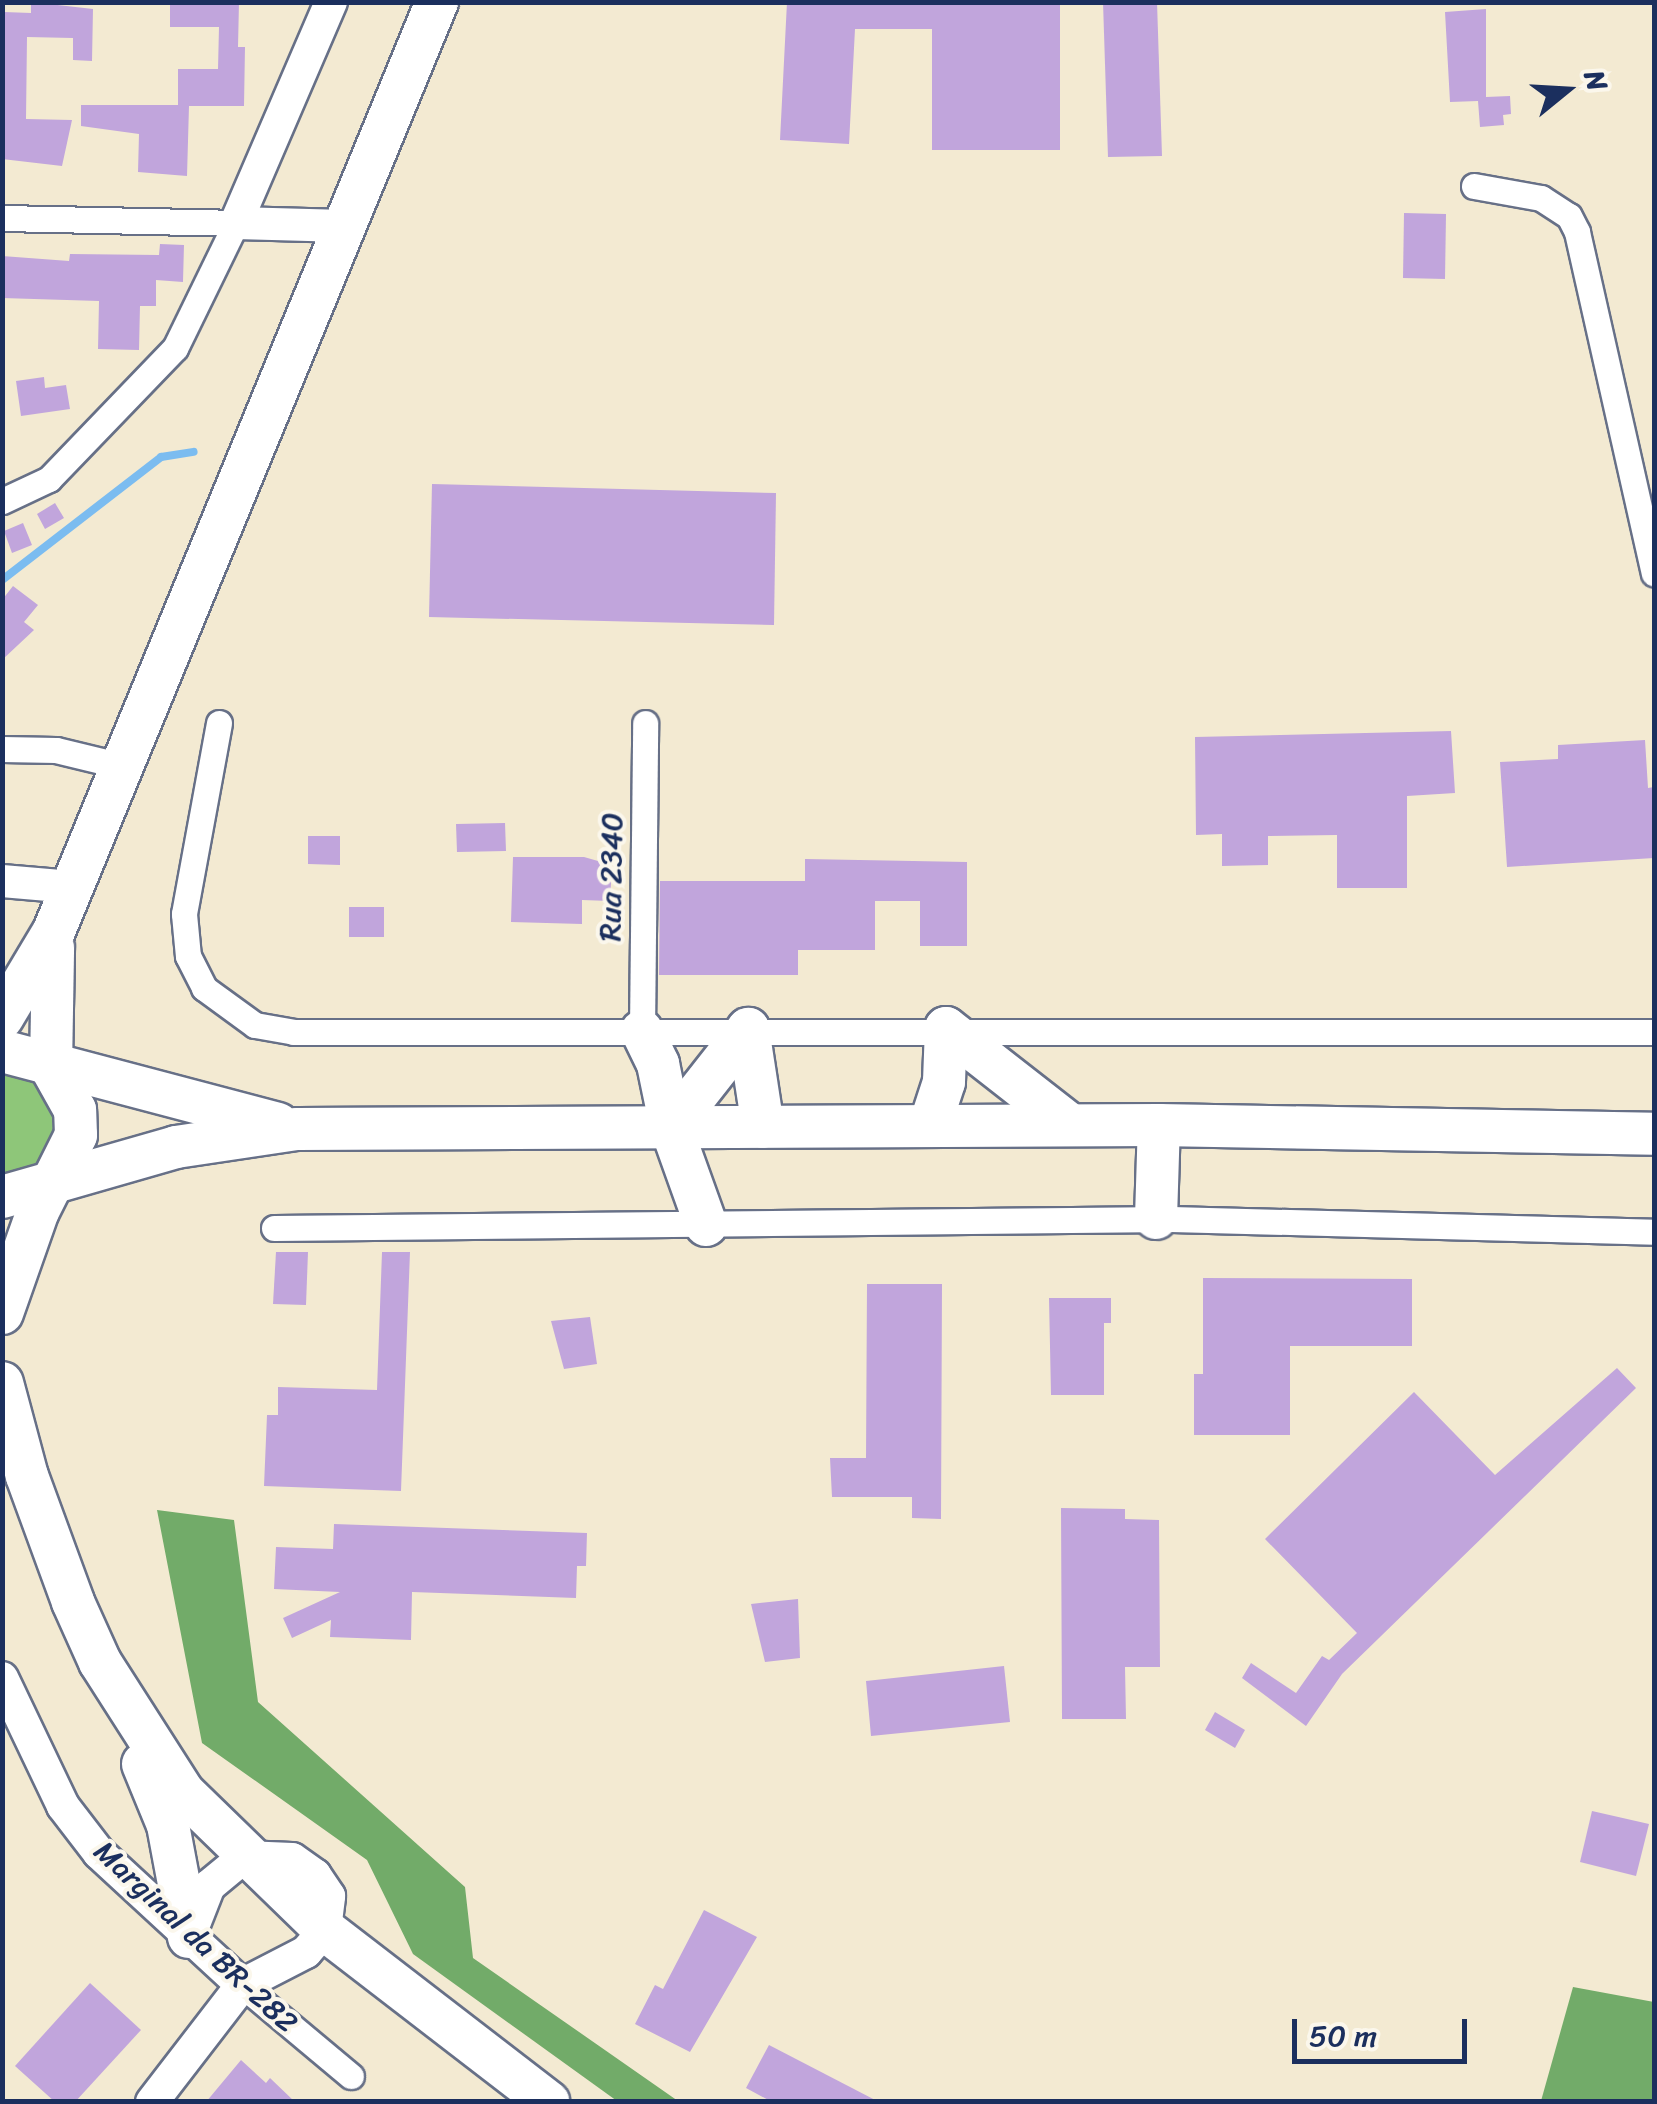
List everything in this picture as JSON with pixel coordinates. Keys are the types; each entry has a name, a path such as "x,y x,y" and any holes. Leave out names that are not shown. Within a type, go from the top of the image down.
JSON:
{"highway":[{"path":"2,1018 54,931 437,2"},
{"path":"2,1313 54,1180 76,1135 75,1110 51,1067 54,931"},
{"path":"946,1028 1070,1125"},
{"path":"930,1125 944,1082 946,1028"},
{"path":"671,1127 748,1029"},
{"path":"748,1029 763,1127"},
{"path":"642,1031 658,1064 671,1127 706,1225"},
{"path":"2,1051 298,1129"},
{"path":"1156,1218 1160,1125"},
{"path":"2,1198 28,1194 54,1180 176,1147 298,1129 1160,1125 1654,1134"},
{"path":"2,1382 48,1540 168,1825 189,1937"},
{"path":"100,1662 183,1792 244,1857 327,1913 372,1968 548,2102"}],"street":[{"path":"2,501 49,479 175,348 236,223 331,2"},
{"path":"1474,186 1541,198 1568,216 1577,232 1654,573"},
{"path":"2,218 345,226"},
{"name":"Rua 2340","path":"642,1031 645,722"},
{"path":"219,724 184,914 188,956 204,988 228,1010 293,1032 946,1028 1654,1032"},
{"path":"2,750 56,750 122,766"},
{"path":"2,881 72,886"},
{"path":"274,1228 1156,1218 1424,1220 1654,1232"},
{"name":"Marginal da BR-282","path":"2,1678 63,1806 99,1853 242,1985 352,2076"},
{"path":"189,1937 210,1886 244,1857"},
{"path":"152,2102 242,1985 306,1952 327,1913"}],"green space":[{"path":"2,1069 34,1076 59,1108 51,1160 2,1183"},
{"path":"157,1510 234,1520 258,1702 465,1887 473,1958 678,2101 617,2101 413,1954 367,1860 202,1743"},
{"path":"1573,1987 1654,2002 1654,2101 1541,2101"}],"building":[{"path":"31,2 93,9 92,61 73,60 73,38 27,37 26,119 72,120 62,166 2,159 4,12 31,13"},
{"path":"170,2 239,2 238,47 245,47 244,106 189,106 187,176 138,172 139,134 81,126 81,105 178,105 178,69 218,69 219,27 170,27"},
{"path":"787,2 1060,2 1060,150 932,150 932,29 855,29 849,144 780,140"},
{"path":"1103,2 1157,2 1162,156 1108,157"},
{"path":"1486,9 1486,97 1510,96 1511,114 1503,115 1504,125 1480,127 1478,101 1450,102 1445,12"},
{"path":"1404,213 1446,214 1445,279 1403,278"},
{"path":"160,244 184,245 183,282 156,280 156,306 140,306 139,350 98,349 99,301 2,298 2,256 69,261 70,254 159,255"},
{"path":"44,377 45,388 66,385 70,409 21,416 16,381"},
{"path":"432,484 776,493 774,625 429,617"},
{"path":"55,503 64,518 45,529 37,514"},
{"path":"23,523 32,545 12,553 4,531"},
{"path":"13,586 38,605 24,622 34,630 2,660 2,600"},
{"path":"1451,731 1455,793 1407,796 1407,888 1337,888 1337,835 1268,836 1268,865 1222,866 1222,834 1196,835 1195,737"},
{"path":"1645,740 1648,788 1654,787 1654,858 1507,867 1500,762 1558,759 1558,745"},
{"path":"505,823 506,851 457,852 456,824"},
{"path":"308,836 340,836 340,865 308,864"},
{"path":"513,857 584,857 612,865 610,901 582,900 582,924 511,922"},
{"path":"805,859 967,862 967,946 920,946 920,901 875,901 875,950 798,950 798,975 659,975 660,881 805,881"},
{"path":"349,907 384,907 384,937 349,937"},
{"path":"276,1252 308,1252 306,1305 273,1304"},
{"path":"382,1252 410,1252 401,1491 264,1486 267,1415 278,1415 278,1387 377,1390"},
{"path":"1203,1278 1412,1279 1412,1346 1290,1346 1290,1435 1194,1435 1194,1374 1203,1374"},
{"path":"867,1284 942,1284 941,1519 912,1518 912,1497 832,1497 830,1458 866,1458"},
{"path":"1049,1298 1111,1298 1111,1323 1104,1323 1104,1395 1051,1395"},
{"path":"590,1317 597,1364 564,1369 551,1321"},
{"path":"1617,1368 1636,1388 1342,1674 1306,1726 1242,1678 1251,1663 1296,1693 1322,1656 1329,1660 1357,1633 1265,1539 1414,1392 1495,1475"},
{"path":"1061,1508 1125,1509 1125,1519 1159,1520 1160,1667 1125,1667 1126,1719 1062,1719"},
{"path":"334,1524 587,1533 586,1566 577,1566 576,1598 412,1592 411,1640 330,1637 331,1620 292,1638 283,1618 340,1592 274,1589 276,1547 333,1549"},
{"path":"798,1599 800,1658 765,1662 751,1604"},
{"path":"1004,1666 1010,1722 871,1736 866,1681"},
{"path":"1215,1712 1245,1730 1235,1748 1205,1730"},
{"path":"1592,1811 1649,1824 1636,1876 1580,1862"},
{"path":"704,1910 757,1937 690,2052 635,2024 655,1985 663,1989"},
{"path":"90,1983 141,2030 75,2102 55,2102 15,2066"},
{"path":"769,2045 879,2102 772,2102 746,2088"},
{"path":"241,2060 266,2083 270,2078 295,2102 206,2102"}],"waterway":[{"path":"2,580 161,457 194,452"}]}
